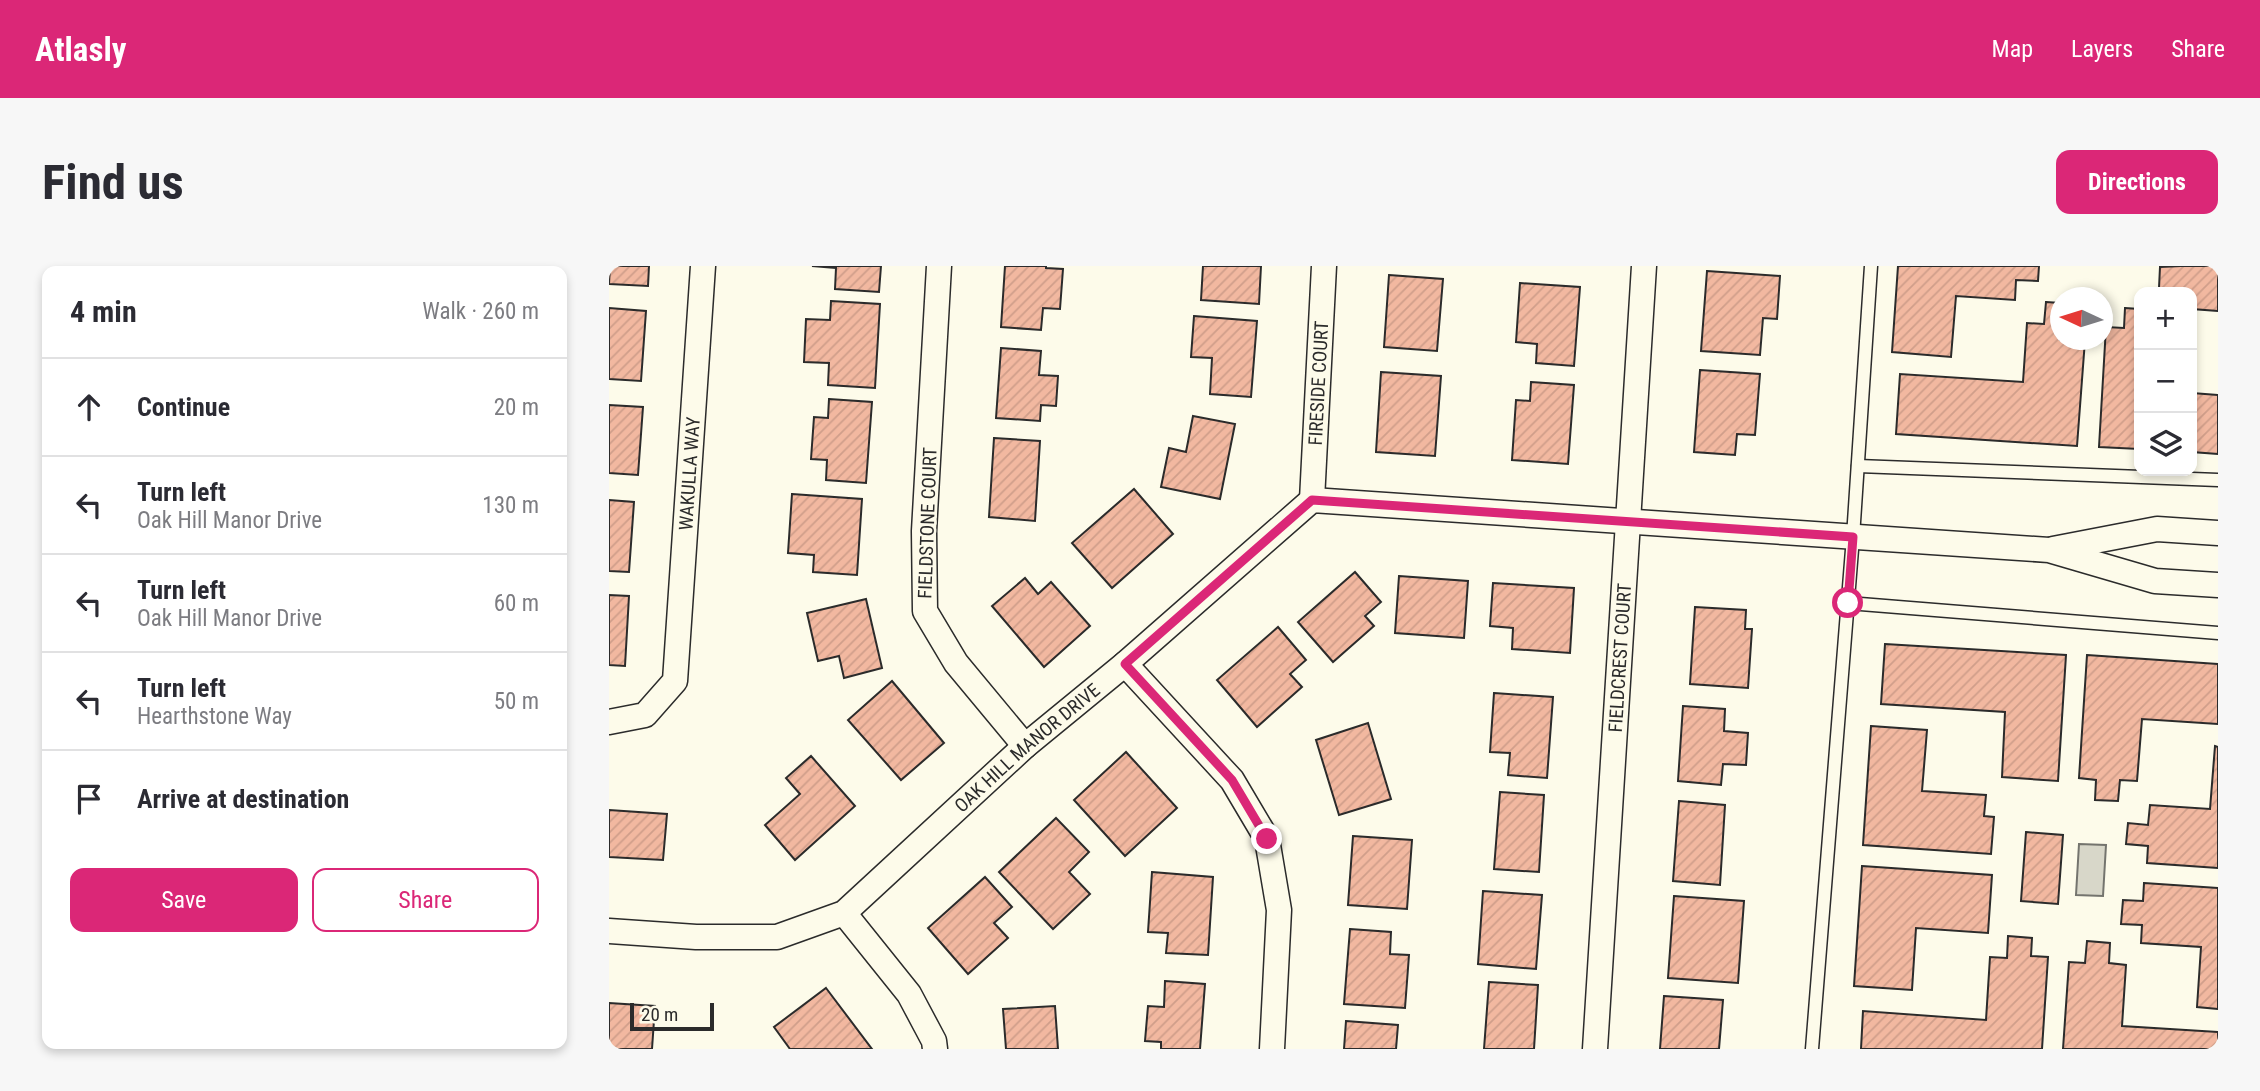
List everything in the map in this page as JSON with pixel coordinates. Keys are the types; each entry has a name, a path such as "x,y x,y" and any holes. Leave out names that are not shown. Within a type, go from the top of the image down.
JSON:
{"street":[{"name":"WAKULLA WAY","path":"609,722 645,715 675,681 703,266"},
{"name":"FIELDSTONE COURT","path":"939,266 924,531 925,611 956,663 1025,747"},
{"name":"FIRESIDE COURT","path":"1312,500 1324,266"},
{"name":"FIELDCREST COURT","path":"1594,1049 1644,266"},
{"name":"OAK HILL MANOR DRIVE","path":"609,931 696,937 777,937 844,913 1025,747 1125,664 1312,500"},
{"path":"1312,500 2049,550 2155,581 2218,585"},
{"path":"2049,550 2157,529 2218,533"},
{"path":"1125,664 1232,780 1267,839 1279,910 1272,1049"},
{"path":"844,913 909,994 934,1041 935,1049"}],"lane":[{"path":"1812,1049 1853,537 1871,266"},
{"path":"1858,466 2218,480"},
{"path":"1848,603 2218,633"}],"shaded area":[{"path":"2079,844 2106,845 2103,896 2076,895"}],"building":[{"path":"610,266 649,266 648,286 609,284"},
{"path":"812,266 881,266 879,292 835,289 836,268"},
{"path":"1005,266 1046,266 1063,269 1060,309 1043,308 1041,330 1001,327"},
{"path":"1203,266 1261,266 1259,304 1201,300"},
{"path":"1898,266 2039,266 2038,281 2016,280 2015,300 1956,296 1951,357 1892,352"},
{"path":"2218,266 2218,311 2197,309 2197,287 2159,287 2160,267"},
{"path":"1707,271 1780,276 1777,319 1763,318 1760,355 1701,351"},
{"path":"1389,275 1443,279 1437,351 1384,347"},
{"path":"1520,283 1580,287 1574,366 1536,363 1537,344 1516,342"},
{"path":"831,301 880,304 875,388 828,385 829,363 804,362 806,319 830,320"},
{"path":"2046,302 2050,302 2050,350 2084,350 2077,446 1896,434 1900,374 2023,382 2027,323 2044,324"},
{"path":"609,308 646,311 641,381 609,379"},
{"path":"2125,308 2134,309 2134,449 2099,447 2105,350 2113,350 2113,327 2124,328"},
{"path":"1194,316 1257,321 1251,397 1210,394 1212,358 1191,357"},
{"path":"1001,348 1041,351 1039,375 1058,376 1056,406 1041,405 1040,421 996,418"},
{"path":"1700,370 1760,374 1755,435 1737,434 1735,455 1694,452"},
{"path":"1381,372 1441,376 1435,456 1376,452"},
{"path":"1531,382 1574,385 1568,464 1512,460 1516,400 1530,401"},
{"path":"2197,393 2218,395 2218,454 2197,452"},
{"path":"829,399 872,402 866,483 826,480 827,460 811,459 814,417 828,418"},
{"path":"609,405 643,407 638,475 609,473"},
{"path":"1193,416 1235,424 1220,499 1161,487 1169,448 1186,452"},
{"path":"994,438 1040,441 1035,521 989,517"},
{"path":"1134,489 1173,534 1112,588 1072,543"},
{"path":"792,494 862,499 857,575 813,572 814,555 788,553"},
{"path":"609,500 634,502 629,572 609,571"},
{"path":"1355,572 1381,602 1365,616 1374,626 1333,662 1298,622"},
{"path":"1399,576 1468,581 1464,638 1395,633"},
{"path":"1025,578 1038,594 1051,582 1090,626 1044,667 992,606"},
{"path":"1493,583 1574,588 1570,653 1512,649 1513,628 1490,626"},
{"path":"609,595 629,596 625,666 609,665"},
{"path":"866,599 882,668 844,678 839,656 818,661 807,613"},
{"path":"1695,607 1746,610 1745,629 1752,629 1748,688 1690,684"},
{"path":"1278,627 1306,660 1290,674 1302,687 1257,727 1217,680"},
{"path":"1885,644 2066,655 2058,781 2002,777 2005,712 1881,704"},
{"path":"2087,655 2218,664 2218,724 2142,719 2137,781 2120,780 2118,801 2095,800 2096,780 2079,778"},
{"path":"892,681 944,743 901,780 848,720"},
{"path":"1494,693 1553,697 1547,778 1508,775 1510,753 1490,752"},
{"path":"1683,706 1725,709 1724,731 1748,733 1746,765 1723,764 1721,785 1678,781"},
{"path":"1368,723 1391,799 1339,815 1316,740"},
{"path":"1871,726 1927,730 1922,791 1986,795 1984,816 1994,817 1991,854 1863,845"},
{"path":"2215,746 2218,747 2218,868 2147,863 2148,846 2126,844 2128,823 2148,825 2150,805 2210,809"},
{"path":"1126,752 1177,808 1125,856 1074,800"},
{"path":"811,756 855,806 795,860 765,825 800,794 786,778"},
{"path":"1500,792 1544,795 1539,872 1494,869"},
{"path":"1679,801 1725,805 1720,885 1673,881"},
{"path":"609,810 667,814 663,860 609,857"},
{"path":"1056,818 1089,852 1069,872 1090,894 1053,929 999,872"},
{"path":"2026,832 2063,835 2058,904 2021,901"},
{"path":"1353,836 1412,840 1407,909 1348,905"},
{"path":"1862,866 1992,875 1988,933 1916,928 1912,990 1854,986"},
{"path":"1152,872 1213,877 1208,955 1166,953 1168,933 1148,932"},
{"path":"985,877 1012,907 994,923 1008,938 968,974 928,928"},
{"path":"2144,883 2218,888 2218,1009 2197,1007 2201,947 2141,943 2142,925 2121,924 2123,900 2143,901"},
{"path":"1483,891 1542,895 1536,969 1478,964"},
{"path":"1674,896 1744,901 1738,983 1668,978"},
{"path":"1350,929 1391,932 1390,954 1409,955 1405,1008 1344,1004"},
{"path":"2008,936 2032,938 2031,956 2048,957 2042,1049 1861,1049 1863,1011 1986,1020 1990,957 2007,958"},
{"path":"2087,941 2110,943 2109,963 2126,965 2122,1026 2218,1032 2218,1049 2063,1049 2069,962 2085,963"},
{"path":"1165,981 1205,984 1200,1049 1161,1049 1161,1042 1145,1041 1148,1006 1164,1007"},
{"path":"1489,982 1538,985 1534,1049 1484,1049"},
{"path":"826,988 872,1049 790,1049 774,1027"},
{"path":"1664,996 1723,1000 1719,1049 1660,1049"},
{"path":"609,1003 655,1006 652,1049 609,1049"},
{"path":"1055,1006 1058,1049 1006,1049 1003,1009"},
{"path":"1346,1021 1398,1025 1396,1049 1344,1049"}],"route":[{"path":"1267,839 1232,780 1125,664 1312,500 1853,537 1848,603"}]}
